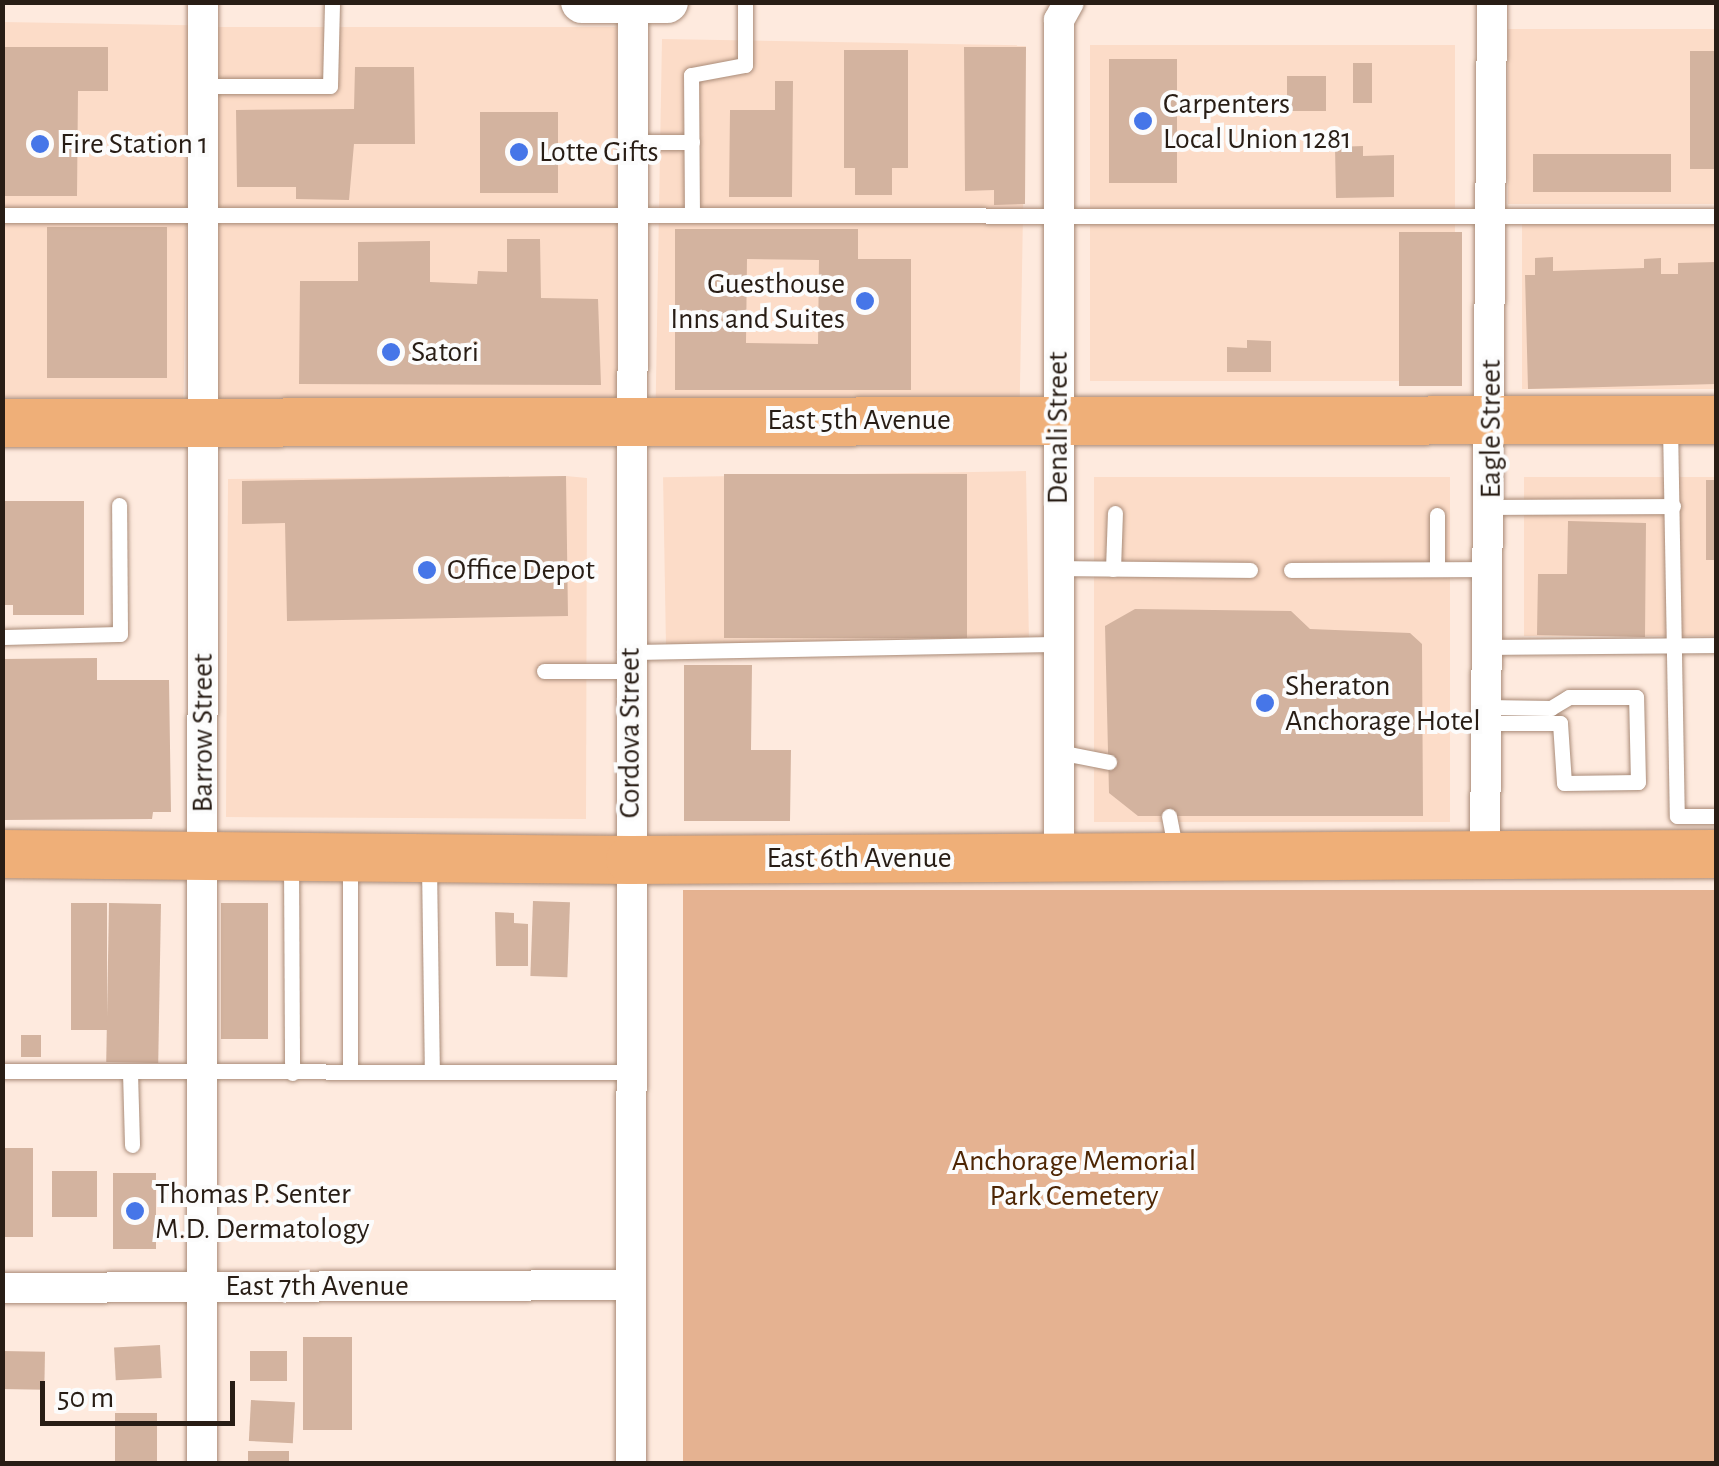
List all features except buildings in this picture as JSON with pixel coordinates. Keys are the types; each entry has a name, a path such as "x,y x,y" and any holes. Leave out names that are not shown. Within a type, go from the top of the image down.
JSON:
{"main road":[{"path":"582,2 667,2"},
{"name":"East 5th Avenue","path":"2,422 1693,420"},
{"name":"East 6th Avenue","path":"2,854 203,852 630,860 1059,856 1173,837 1485,855 1716,854"}],"street":[{"name":"Barrow Street","path":"202,1464 203,2"},
{"name":"Denali Street","path":"1059,856 1060,20 1069,2"},
{"name":"Eagle Street","path":"1485,855 1492,2"},
{"name":"Cordova Street","path":"631,1464 629,420 633,3"},
{"name":"East 7th Avenue","path":"2,1288 631,1285"}],"lane":[{"path":"203,86 330,86 332,2"},
{"path":"692,215 692,75 745,65 745,2"},
{"path":"632,142 692,142"},
{"path":"2,215 1716,216"},
{"path":"1693,420 1672,506 1677,816 1716,816"},
{"path":"2,636 120,634 119,505"},
{"path":"1490,507 1672,506"},
{"path":"1113,569 1114,513"},
{"path":"1437,515 1437,569"},
{"path":"1058,568 1250,570"},
{"path":"1291,570 1489,569"},
{"path":"544,671 630,662 1058,644"},
{"path":"1488,647 1716,645"},
{"path":"1568,696 1636,696 1638,782 1564,783 1560,723 1487,715 1551,708 1568,696"},
{"path":"1059,752 1109,762"},
{"path":"291,853 292,1072"},
{"path":"350,855 350,1072"},
{"path":"429,856 432,1072"},
{"path":"2,1070 630,1072"},
{"path":"130,1072 132,1145"}],"shaded area":[{"path":"3,22 190,25 183,400 2,397"},
{"path":"214,27 617,27 617,402 214,402"},
{"path":"1508,29 1716,29 1716,204 1508,204"},
{"path":"662,39 1026,45 1020,409 656,403"},
{"path":"1090,45 1455,45 1455,381 1090,381"},
{"path":"1522,216 1716,216 1716,389 1522,389"},
{"path":"1026,471 1029,640 666,646 663,477"},
{"path":"1094,477 1450,477 1450,822 1094,822"},
{"path":"1524,477 1716,477 1716,636 1524,636"},
{"path":"587,478 586,819 226,817 228,479"}],"green space":[{"name":"Anchorage Memorial Park Cemetery","path":"683,890 1716,890 1716,1463 683,1463"}],"place":[{"name":"Carpenters Local Union 1281","path":"1143,121"},
{"name":"Fire Station 1","path":"40,144"},
{"name":"Lotte Gifts","path":"519,152"},
{"name":"Guesthouse Inns and Suites","path":"865,301"},
{"name":"Satori","path":"391,352"},
{"name":"Office Depot","path":"427,570"},
{"name":"Sheraton Anchorage Hotel","path":"1265,703"},
{"name":"Thomas P. Senter M.D. Dermatology","path":"135,1211"}]}
